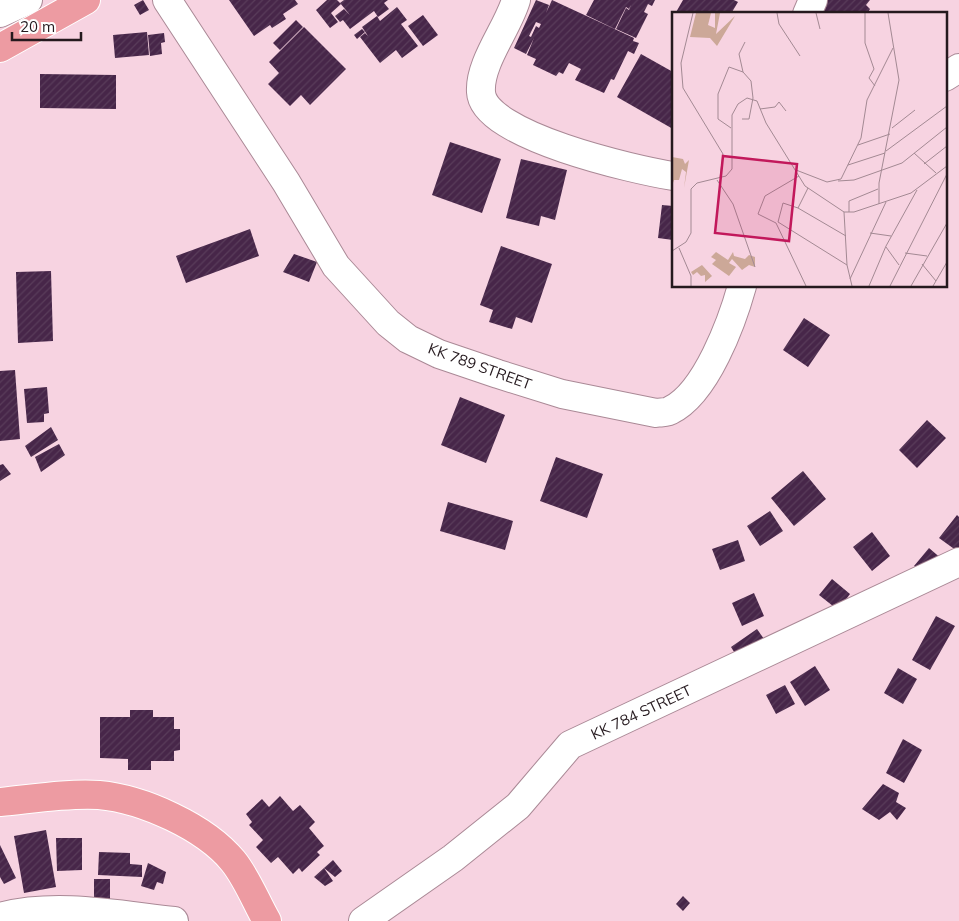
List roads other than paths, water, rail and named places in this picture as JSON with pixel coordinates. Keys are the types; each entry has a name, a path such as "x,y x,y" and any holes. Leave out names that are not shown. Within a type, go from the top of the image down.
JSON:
{"main road":[{"path":"0,48 73,2"},
{"path":"0,802 54,796 99,795 147,807 190,826 216,842 234,863 267,921"}],"street":[{"path":"0,13 28,0"},
{"name":"KK 789 STREET","path":"167,0 286,182 336,266 388,324 408,339 439,354 562,394 656,413 670,411 689,398 714,358 732,321 741,288"},
{"path":"516,0 483,77 481,93 486,105 501,120 532,137 597,160 672,176"},
{"path":"808,12 813,0"},
{"path":"946,76 959,68"},
{"name":"KK 784 STREET","path":"363,921 453,858 518,806 570,746 959,562"},
{"path":"0,916 15,912 68,911 174,921"}]}
